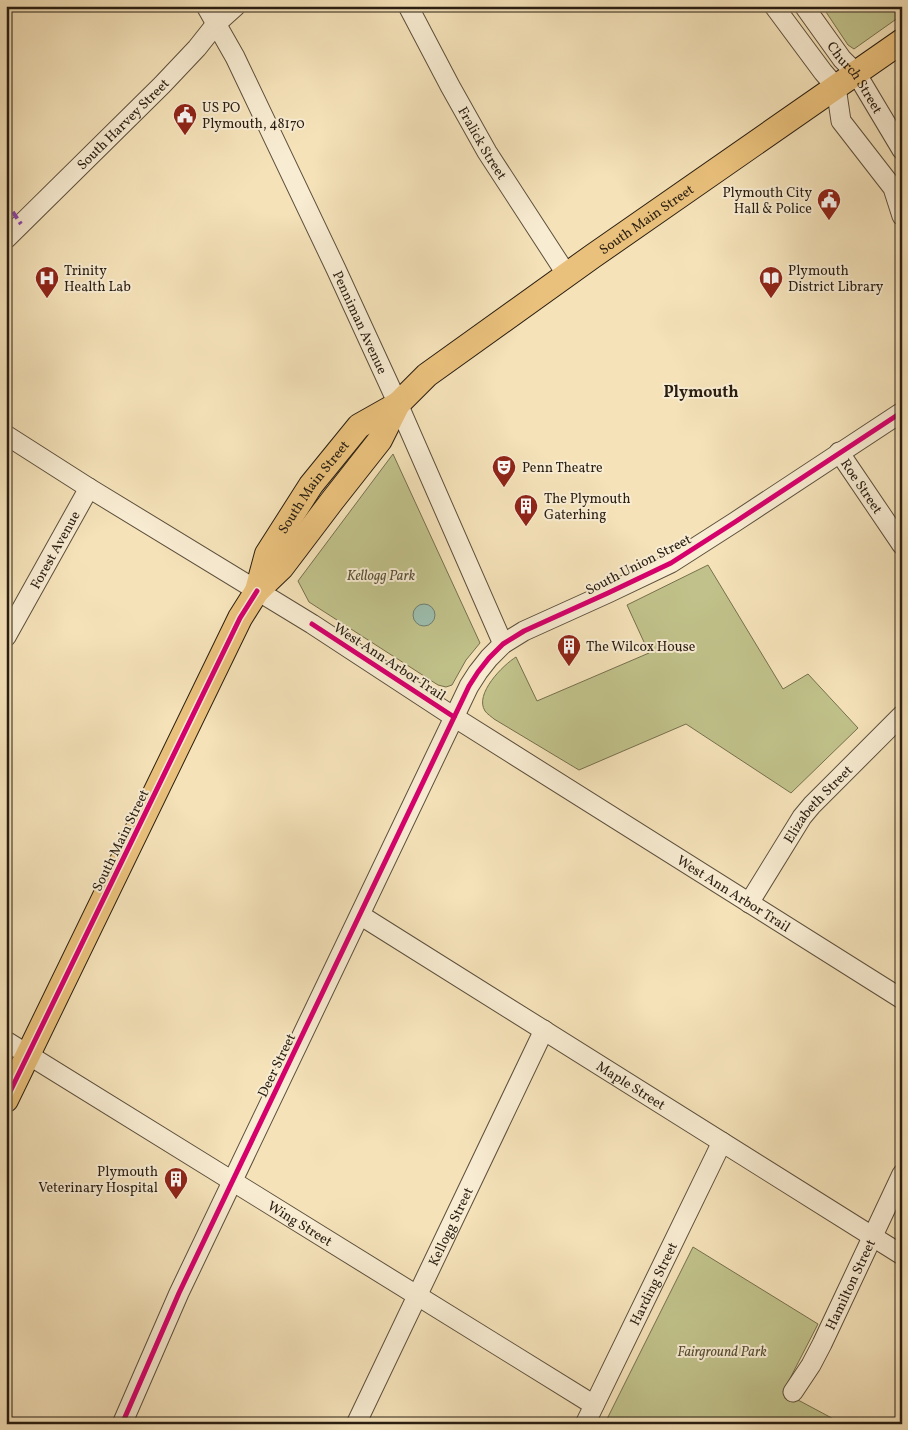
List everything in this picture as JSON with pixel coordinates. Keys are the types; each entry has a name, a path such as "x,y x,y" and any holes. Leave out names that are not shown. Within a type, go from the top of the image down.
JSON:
{"main road":[{"name":"South Main Street","path":"6,1100 240,618 257,591 282,567 380,440 398,404 427,375 902,41"}],"street":[{"name":"Penniman Avenue","path":"206,6 235,57 336,269 504,644"},
{"name":"South Harvey Street","path":"6,239 162,85 197,48 216,24 236,6"},
{"name":"Fralick Street","path":"408,6 487,152 567,275"},
{"name":"Church Street","path":"774,6 823,72 836,86 841,121 893,188 902,216"},
{"name":"Church Street","path":"804,6 842,59 856,73 902,150"},
{"name":"South Union Street","path":"454,717 478,672 504,644 524,631 670,563 902,412"},
{"name":"West Ann Arbor Trail","path":"6,435 88,488 312,624 454,717 902,999"},
{"name":"Roe Street","path":"839,452 902,545"},
{"name":"Forest Avenue","path":"6,637 88,488"},
{"name":"Elizabeth Street","path":"749,903 802,817 902,715"},
{"name":"Deer Street","path":"122,1424 179,1292 454,717"},
{"name":"Maple Street","path":"360,914 902,1255"},
{"name":"Kellogg Street","path":"356,1424 544,1030"},
{"name":"Wing Street","path":"6,1042 594,1405"},
{"name":"Harding Street","path":"585,1424 722,1142"},
{"name":"Hamilton Street","path":"793,1392 822,1344 902,1174"}],"green space":[{"path":"822,6 902,6 902,15 854,49 848,45"},
{"name":"Kellogg Park","path":"393,454 480,643 466,660 452,685 446,687 438,685 309,602 298,581"},
{"path":"708,565 783,689 808,674 858,728 791,793 686,724 579,770 494,719 485,711 483,697 487,689 504,666 516,657 537,701 649,653 627,605"},
{"name":"Fairground Park","path":"693,1247 818,1324 783,1392 843,1424 605,1423"}],"shaded area":[{"path":"424,604 432,607 435,615 432,623 424,626 416,623 413,615 416,607"}],"marked path":[{"path":"6,202 21,224"}],"cycle path":[{"path":"122,1424 179,1293 469,686 478,672 503,644 524,631 671,563 902,412"},
{"path":"6,1100 240,618 257,591"},
{"path":"312,624 454,717"}],"place":[{"name":"US PO Plymouth, 48170","path":"185,136"},
{"name":"Plymouth City Hall & Police","path":"829,221"},
{"name":"Trinity Health Lab","path":"47,299"},
{"name":"Plymouth District Library","path":"771,299"},
{"name":"Penn Theatre","path":"504,488"},
{"name":"The Plymouth Gaterhing","path":"526,527"},
{"name":"The Wilcox House","path":"569,667"},
{"name":"Plymouth Veterinary Hospital","path":"176,1200"}],"district":[{"name":"Plymouth","path":"701,391"}]}
